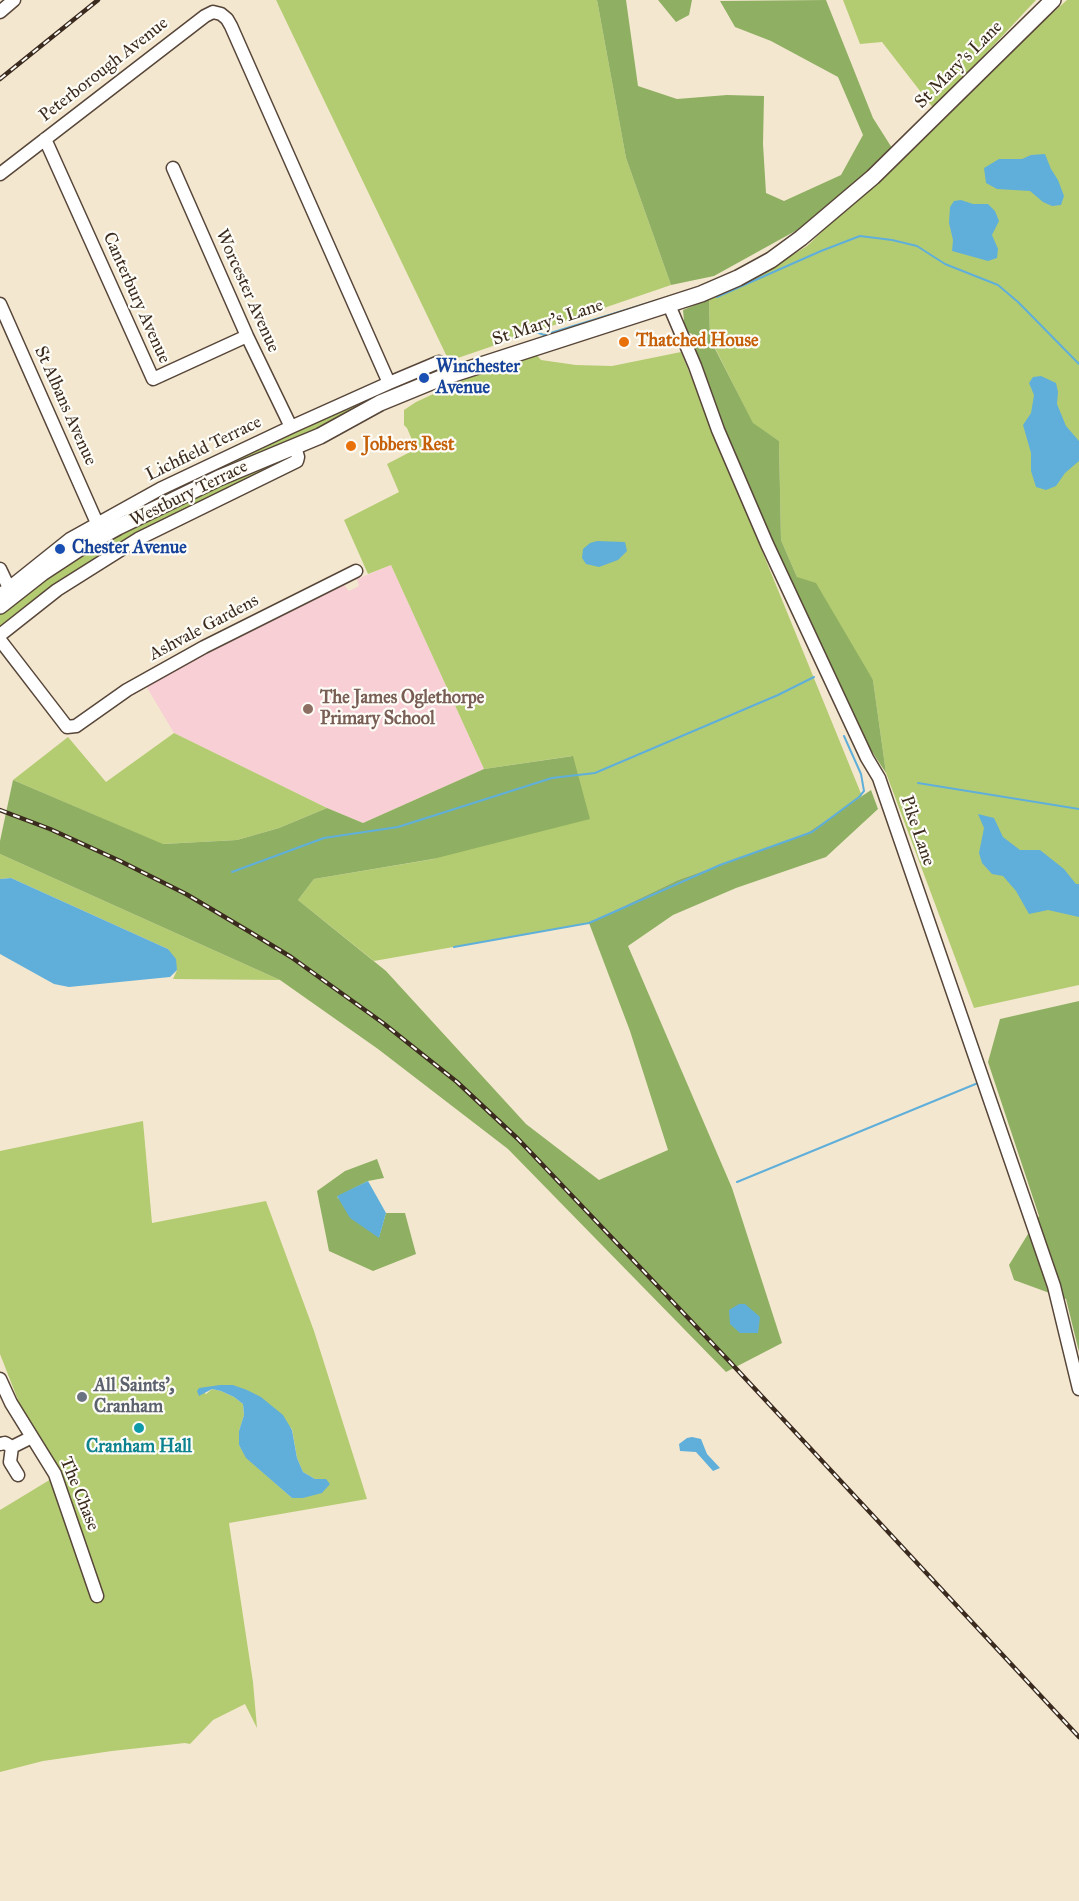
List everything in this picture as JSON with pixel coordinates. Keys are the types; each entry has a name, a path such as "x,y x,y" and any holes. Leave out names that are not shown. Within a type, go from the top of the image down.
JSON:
{"main road":[{"name":"St Mary's Lane","path":"0,606 42,573 118,526 219,478 320,436 380,403 407,384 514,354 669,305 738,278 771,260 801,238 873,177 1053,0"}],"street":[{"path":"0,12 14,0"},
{"name":"Peterborough Avenue","path":"0,174 205,16 213,12 221,14 231,26 389,382"},
{"name":"Canterbury Avenue","path":"45,139 153,379 247,336"},
{"name":"Worcester Avenue","path":"173,168 247,336 291,427"},
{"name":"St Albans Avenue","path":"0,304 97,523"},
{"name":"Pike Lane","path":"669,305 695,366 718,430 767,544 867,758 879,778 1054,1286 1079,1389"},
{"name":"Lichfield Terrace","path":"5,591 51,553 97,523 212,463 389,382 407,384 439,362"},
{"name":"Westbury Terrace","path":"0,638 65,585 138,539 297,461 295,447"},
{"path":"0,569 5,591"},
{"name":"Ashvale Gardens","path":"0,638 67,727 76,726 127,690 204,647 356,571"},
{"name":"The Chase","path":"0,1379 11,1403 56,1474 97,1596"},
{"path":"18,1475 10,1462 6,1445 32,1437"}],"shaded area":[{"name":"The James Oglethorpe Primary School","path":"391,565 484,769 363,823 327,808 174,733 146,686 206,652 344,585 349,591 359,586 357,579"}],"green space":[{"path":"276,0 597,0 626,158 671,285 449,361"},
{"path":"597,0 626,0 638,86 677,99 727,95 764,96 763,144 766,193 784,201 841,175 863,135 838,77 771,41 735,27 720,1 826,0 873,118 892,148 817,219 714,276 671,285 626,158"},
{"path":"658,0 692,0 689,15 676,22"},
{"path":"843,0 1036,0 934,109 882,42 860,44"},
{"path":"1067,0 1079,0 1079,985 974,1008 886,773 873,680 797,577 781,540 779,441 753,424 710,338 709,299 775,266 807,246"},
{"path":"709,299 710,339 753,423 779,441 781,540 797,577 816,583 873,680 886,773 869,747 773,542 690,343 693,339 692,334 685,331 683,310"},
{"path":"534,352 541,360 576,365 612,366 681,352 862,796 804,835 678,880 589,923 374,961 298,900 314,879 434,859 572,756 484,769 391,565 368,574 344,520 399,492 387,464 416,449 404,425 404,410 416,402 498,364"},
{"path":"398,384 402,385 402,388 296,443 85,534 196,477"},
{"path":"289,456 290,462 167,521 0,632 0,610 35,583 138,520"},
{"path":"174,733 327,808 279,828 237,840 162,844 13,780 68,737 106,782"},
{"path":"573,756 590,819 433,859 314,879 298,900 386,971 526,1124 599,1180 668,1150 630,1031 589,923 678,880 804,835 871,790 878,809 826,857 736,888 673,915 628,946 732,1188 782,1343 726,1372 508,1149 378,1049 280,980 0,854 0,841 13,780 163,844 237,840 279,828 327,808 363,823 484,769"},
{"path":"0,854 280,980 173,979 177,970 168,949 11,878 0,879"},
{"path":"1079,1001 1079,1352 1066,1299 1014,1280 1009,1265 1039,1216 988,1062 1000,1019"},
{"path":"143,1121 152,1223 266,1201 314,1331 367,1499 229,1523 253,1682 257,1728 245,1704 213,1720 190,1744 112,1751 43,1761 0,1772 0,1510 61,1473 23,1413 0,1354 0,1151","holes":["199,1388 247,1390 292,1429 297,1458 303,1472 315,1479 326,1480 303,1498 292,1498 247,1458 239,1445 239,1431 244,1415 243,1404 221,1391 212,1389 206,1394"]},
{"path":"377,1159 384,1178 368,1181 337,1197 379,1237 386,1213 405,1213 416,1254 373,1271 329,1251 317,1191 345,1171"}],"water":[{"path":"1045,154 1064,196 1061,205 1052,206 1043,202 1030,191 997,189 986,183 984,168 999,159 1022,159 1031,155"},
{"path":"961,200 973,204 988,204 995,211 999,221 992,235 998,249 997,258 988,261 952,251 950,207 954,201"},
{"path":"1041,376 1056,383 1057,404 1066,426 1079,441 1079,461 1065,473 1056,486 1046,490 1036,487 1031,471 1031,453 1023,425 1031,413 1034,395 1029,383 1033,377"},
{"path":"597,541 625,542 627,551 618,560 599,567 586,564 582,558 583,549"},
{"path":"978,814 994,818 1003,837 1020,850 1040,850 1064,869 1076,884 1079,884 1079,917 1048,910 1029,914 1016,891 1003,876 992,874 982,863 979,853 984,828"},
{"path":"11,878 168,949 176,959 177,970 170,977 69,987 54,984 0,954 0,879"},
{"path":"368,1181 386,1213 379,1238 350,1218 337,1196"},
{"path":"739,1304 745,1304 760,1317 758,1333 740,1333 730,1324 729,1310"},
{"path":"233,1385 247,1390 261,1397 283,1415 292,1430 297,1458 303,1472 315,1479 326,1479 330,1484 322,1493 303,1498 292,1498 246,1458 239,1445 239,1431 244,1415 243,1404 221,1391 212,1389 199,1396 197,1391 199,1388"},
{"path":"692,1437 701,1439 707,1454 720,1468 713,1471 696,1452 680,1451 679,1444"}],"waterway":[{"path":"717,297 860,236 892,240 917,246 945,264 998,285 1079,364"},
{"path":"531,330 544,335 658,300"},
{"path":"232,872 324,838 398,827 552,778 595,773 778,695 814,677"},
{"path":"454,947 589,923 720,865 812,832 864,791 861,774 844,736"},
{"path":"918,783 1079,809"},
{"path":"737,1182 978,1083"}],"railway":[{"path":"0,79 98,0"},
{"path":"0,810 50,829 120,861 186,894 250,932 291,957 383,1023 457,1082 518,1139 729,1361 1079,1737"}],"place":[{"name":"Thatched House","path":"624,342"},
{"name":"Winchester Avenue","path":"424,378"},
{"name":"Jobbers Rest","path":"351,446"},
{"name":"Chester Avenue","path":"60,549"},
{"name":"The James Oglethorpe Primary School","path":"308,709"},
{"name":"All Saints', Cranham","path":"82,1397"},
{"name":"Cranham Hall","path":"139,1428"}]}
